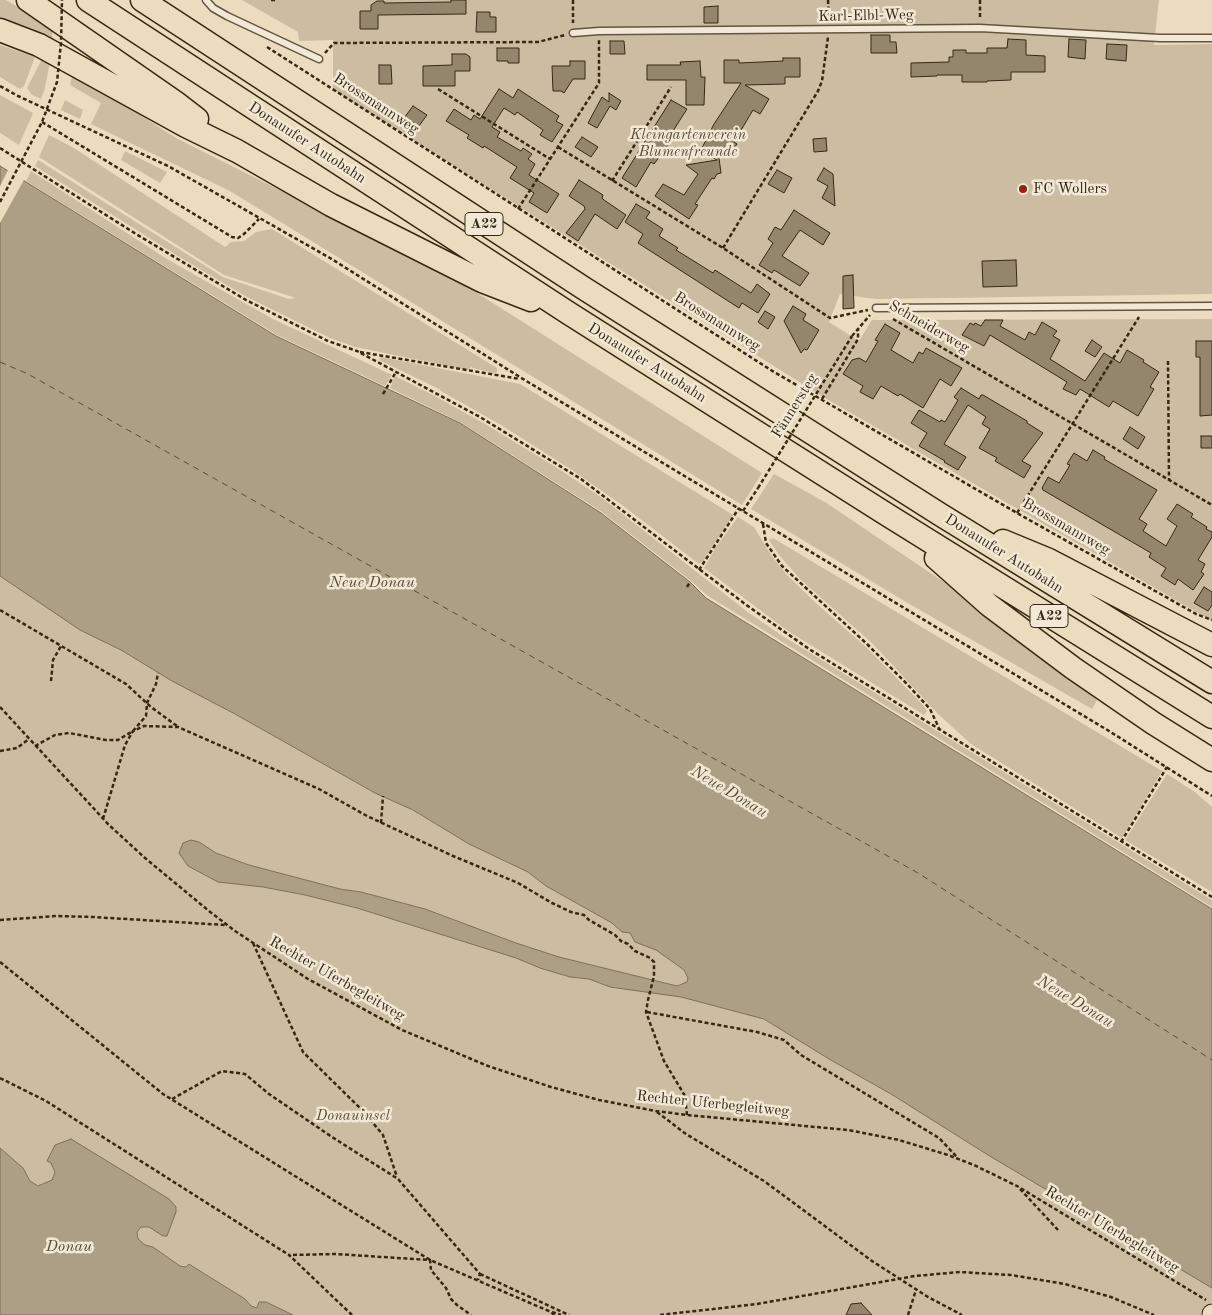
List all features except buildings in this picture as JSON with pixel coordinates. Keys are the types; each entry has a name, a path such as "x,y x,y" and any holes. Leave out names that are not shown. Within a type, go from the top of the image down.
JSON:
{"highway":[{"path":"28,0 174,102 237,150"},
{"name":"Donauufer Autobahn","path":"88,0 570,314 886,514 1212,716"},
{"name":"Donauufer Autobahn","path":"142,0 585,289 941,515 1212,682"},
{"path":"5,32 39,46 186,126 237,150 331,206 482,281 570,314"},
{"path":"886,514 989,605 1089,679 1153,723 1212,760"},
{"path":"941,515 1050,560 1212,645"}],"lane":[{"path":"206,0 213,8 227,16 319,60"},
{"name":"Karl-Elbl-Weg","path":"573,33 599,31 980,28 1160,38 1212,38"},
{"path":"876,308 1144,308 1212,306"}],"path":[{"path":"0,202 42,122 57,82 61,43 62,0"},
{"path":"271,0 277,0"},
{"path":"334,43 538,42 573,33 573,0"},
{"path":"723,248 818,91 822,81 829,29 828,0"},
{"path":"980,0 980,28"},
{"path":"518,209 599,83 599,31"},
{"name":"Brossmannweg","path":"267,47 774,372 1017,513 1196,614 1212,620"},
{"path":"0,86 168,166 330,258 523,379 1212,796"},
{"path":"612,181 671,87"},
{"path":"438,89 550,159"},
{"path":"42,122 232,237 238,238 259,219"},
{"name":"Schneiderweg","path":"558,147 723,248 830,318 876,308 1212,505"},
{"path":"0,148 210,280 280,318 356,351 480,417 581,479 699,570 808,649 1212,897"},
{"path":"822,399 858,339 858,330 876,308"},
{"path":"1017,513 1144,308"},
{"name":"Fännersteg","path":"743,511 852,336 858,330"},
{"path":"356,351 523,379"},
{"path":"1168,361 1169,480"},
{"path":"383,394 396,372"},
{"path":"699,570 739,508"},
{"path":"763,523 766,543 782,566 867,644 908,685 930,709 940,729"},
{"path":"687,587 690,582"},
{"path":"0,610 126,684 146,703 178,727 319,790 381,823 518,883 552,903 584,915 589,920 616,935 621,941 636,951 650,958 655,966 646,1012 664,1061 685,1096 687,1115"},
{"path":"51,681 53,660 61,646"},
{"path":"103,819 125,745 146,716 146,703 156,684 158,673"},
{"name":"Rechter Uferbegleitweg","path":"0,707 103,819 145,858 227,925 308,979 402,1030 488,1066 599,1100 687,1115 848,1130 899,1140 958,1158 1017,1186 1212,1303"},
{"path":"35,746 55,735 69,734 118,740 144,726 178,727"},
{"path":"0,751 17,748 29,739"},
{"path":"1121,842 1167,768"},
{"path":"381,823 383,796"},
{"path":"0,920 84,917 227,925"},
{"path":"253,943 303,1052 363,1111 383,1135 398,1179"},
{"path":"0,962 172,1100 430,1260 561,1315"},
{"path":"646,1012 757,1032 784,1040 801,1055 939,1138 958,1158"},
{"path":"172,1100 222,1071 245,1074 269,1094 398,1179 480,1274 569,1315"},
{"path":"0,1078 46,1101 289,1255 352,1315"},
{"path":"656,1111 686,1134 764,1181 898,1279 962,1315"},
{"path":"1017,1186 1058,1230"},
{"path":"289,1255 336,1254 430,1260"},
{"path":"430,1260 431,1270 446,1288 451,1299 472,1315"},
{"path":"660,1315 768,1303 932,1273 960,1272 995,1273 1028,1277 1096,1292 1127,1302 1154,1315"},
{"path":"478,1280 480,1274"},
{"path":"908,1315 916,1290"},
{"path":"551,1312 554,1315"}],"green space":[{"path":"0,0 6,0 53,27 52,42 0,20"},
{"name":"Kleingartenverein Blumenfreunde","path":"242,0 1159,0 1154,45 1212,44 1212,294 875,299 840,294 829,322 859,341 872,320 1212,319 1212,621 825,398 333,90 333,40 299,41 298,32"},
{"path":"0,45 35,57 24,86 20,89 0,77"},
{"path":"42,59 50,61 41,99 32,95 27,88"},
{"path":"73,72 176,138 447,274 762,473 742,505 230,191 91,124 101,103 70,85"},
{"path":"0,95 33,113 19,145 0,133"},
{"path":"65,100 83,110 80,119 61,110"},
{"path":"49,135 74,148 225,247 231,242 244,241 256,232 272,229 497,368 497,372 472,368 472,366 468,370 355,347 330,338 247,297 181,258 35,166 38,160 223,277 289,299 296,298 224,275 39,157"},
{"path":"125,151 167,172 160,183 121,160"},
{"path":"31,171 167,259 232,296 273,319 392,375 385,386 277,335 26,181"},
{"path":"381,357 520,384 733,515 703,561 699,564 622,505 572,470 501,425 439,390 442,387 439,389 379,360"},
{"path":"395,376 485,424 559,469 602,498 749,613 781,635 1212,900 1212,907 708,596 602,512 460,422 390,388"},
{"path":"774,474 825,502 972,601 1097,700 1092,709 906,602 751,509"},
{"path":"738,517 754,527 771,555 787,575 867,648 923,705 927,711 924,715 788,631 704,568 716,547"},
{"path":"773,538 1162,771 1122,838 971,744 938,714 873,644 801,580 779,555 769,540"},
{"name":"Donauinsel","path":"0,576 80,630 121,650 172,681 235,714 375,793 413,810 469,844 528,872 546,886 612,923 622,932 630,933 635,942 656,950 684,970 688,978 687,982 677,986 559,957 425,909 249,865 215,853 199,842 263,887 357,908 570,977 589,979 610,987 681,997 764,1019 1212,1288 1212,1315 293,1315 266,1302 257,1308 251,1306 245,1299 190,1264 186,1267 180,1266 154,1247 145,1245 138,1239 137,1232 141,1227 149,1227 163,1236 167,1236 168,1232 51,1163 55,1172 52,1180 38,1186 30,1181 23,1168 0,1148"},
{"path":"1167,774 1195,792 1212,807 1212,892 1125,840"}],"water":[{"name":"Neue Donau","path":"0,166 276,336 460,423 601,513 690,582 706,598 1212,909 1212,1288 764,1019 681,997 610,987 589,979 570,977 357,908 263,887 218,882 188,866 179,853 183,843 191,840 199,842 216,853 249,865 425,909 559,957 677,986 687,982 688,978 684,970 656,950 635,942 630,933 622,932 612,923 546,886 528,872 469,844 413,810 375,793 235,714 172,681 121,650 80,630 0,576"},
{"name":"Donau","path":"71,1139 169,1199 176,1207 167,1236 163,1236 149,1227 141,1227 137,1232 138,1239 145,1245 153,1247 180,1266 186,1267 189,1264 245,1299 251,1306 257,1308 259,1302 266,1302 293,1315 0,1315 0,1148 23,1168 30,1181 38,1186 52,1180 55,1172 51,1163 47,1161 55,1145"}],"pier":[{"path":"9,168 25,178 0,223 0,186"}],"ferry route":[{"path":"0,362 28,374 918,873 1212,1060"}],"place":[{"name":"FC Wollers","path":"1023,189"}]}
